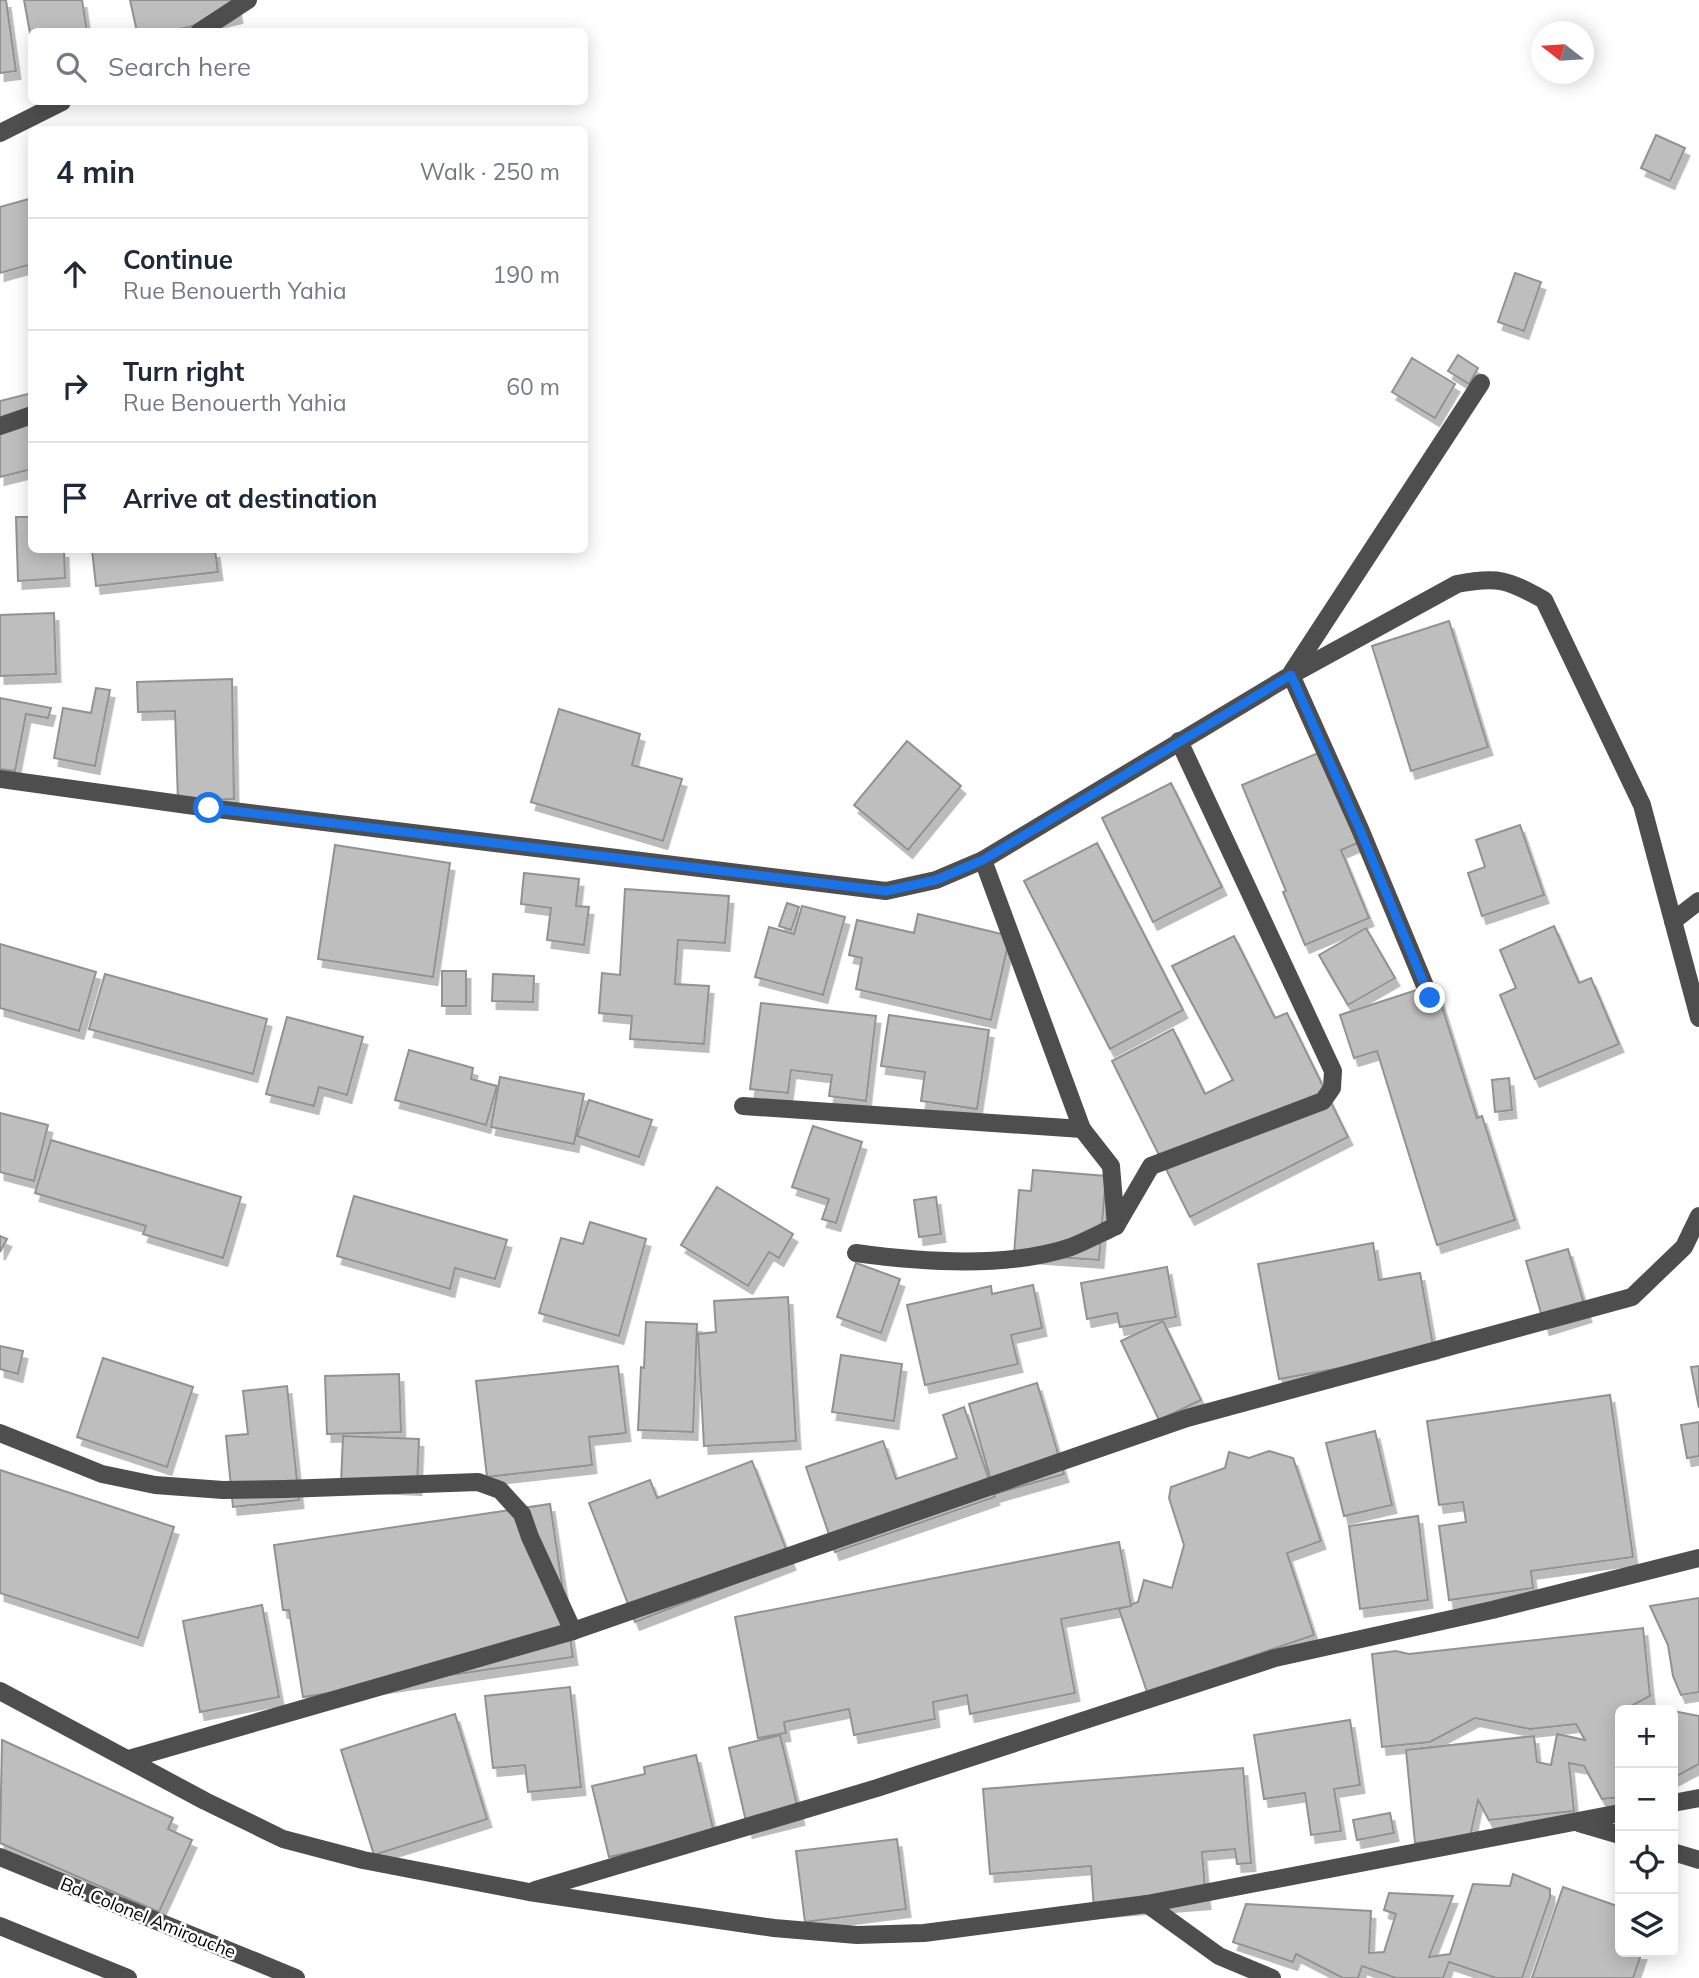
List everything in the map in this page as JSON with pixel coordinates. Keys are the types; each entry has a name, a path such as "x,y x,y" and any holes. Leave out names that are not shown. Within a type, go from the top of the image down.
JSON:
{"street":[{"path":"206,28 248,0"},
{"path":"0,133 56,105"},
{"path":"1291,675 1480,383"},
{"path":"0,426 28,416"},
{"path":"0,779 223,810 886,891 936,880 983,860 1291,675 1457,584 1487,578 1518,585 1544,600 1642,805 1699,1018"},
{"path":"1291,675 1360,830 1430,998"},
{"path":"856,1253 911,1260 990,1259 1042,1255 1073,1246 1116,1226 1151,1166 1323,1101 1332,1088 1333,1071 1179,741"},
{"path":"983,860 1082,1129 1111,1166 1116,1226"},
{"path":"1672,920 1699,901"},
{"path":"743,1106 1082,1129"},
{"path":"130,1759 573,1631 1187,1418 1632,1297 1684,1247 1699,1216"},
{"path":"0,1433 102,1474 155,1485 223,1490 478,1482 500,1490 522,1514 573,1631"},
{"path":"529,1892 877,1788 1275,1658 1492,1610 1699,1558"},
{"path":"0,1691 205,1801 283,1839 363,1860 529,1892 774,1928 857,1936 924,1933 1147,1904 1615,1814"},
{"path":"1678,1802 1699,1798"},
{"path":"1576,1822 1615,1834"},
{"path":"1678,1854 1699,1860"},
{"name":"Bd. Colonel Amirouche","path":"0,1857 296,1978"},
{"path":"1147,1904 1219,1956 1272,1978"},
{"path":"0,1926 128,1978"}],"building":[{"path":"0,0 6,0 16,71 0,73"},
{"path":"24,0 82,0 86,28 29,28"},
{"path":"130,0 235,0 238,15 184,28 136,28"},
{"path":"1656,135 1685,148 1670,181 1641,168"},
{"path":"28,199 28,265 0,273 0,207"},
{"path":"1515,273 1541,282 1524,331 1498,322"},
{"path":"1458,355 1478,368 1469,384 1448,371"},
{"path":"1412,358 1455,384 1435,418 1392,392"},
{"path":"28,394 28,470 0,477 0,401"},
{"path":"16,517 28,517 28,553 64,553 65,578 18,581"},
{"path":"92,553 215,553 218,572 96,586"},
{"path":"54,613 56,674 0,676 0,615"},
{"path":"1449,621 1488,747 1411,771 1372,646"},
{"path":"232,679 234,799 178,801 175,711 138,712 137,682"},
{"path":"96,688 110,690 95,766 54,758 63,708 91,713"},
{"path":"0,698 51,708 48,718 26,714 15,771 0,769"},
{"path":"559,709 640,734 632,765 682,779 663,841 531,802"},
{"path":"907,741 961,786 908,850 854,805"},
{"path":"1323,751 1360,842 1341,850 1369,918 1305,945 1283,892 1286,891 1242,785"},
{"path":"1171,783 1222,887 1153,922 1102,818"},
{"path":"1520,825 1544,895 1482,916 1468,873 1485,867 1476,840"},
{"path":"1097,843 1183,1010 1110,1049 1024,881"},
{"path":"335,845 450,863 433,977 318,959"},
{"path":"524,873 579,879 576,906 589,907 584,945 547,940 551,908 521,904"},
{"path":"625,889 729,896 725,943 678,940 675,984 709,986 704,1044 630,1039 632,1016 599,1013 602,973 620,975"},
{"path":"787,903 799,907 791,930 779,926"},
{"path":"802,906 845,917 823,995 755,977 769,927 794,934"},
{"path":"918,914 1010,936 991,1020 856,989 862,958 849,955 857,920 914,933"},
{"path":"1554,926 1579,983 1591,978 1619,1044 1535,1079 1500,995 1516,988 1500,950"},
{"path":"1366,928 1395,978 1348,1005 1319,955"},
{"path":"1234,936 1275,1018 1287,1013 1348,1137 1190,1217 1112,1061 1173,1029 1205,1094 1233,1080 1172,966"},
{"path":"0,944 96,972 79,1031 0,1008"},
{"path":"442,971 466,971 466,1006 442,1006"},
{"path":"105,974 267,1019 253,1074 89,1029"},
{"path":"493,974 534,976 533,1002 492,1001"},
{"path":"1435,984 1477,1118 1482,1116 1515,1220 1437,1245 1377,1051 1354,1058 1340,1015"},
{"path":"761,1003 876,1016 866,1101 829,1096 832,1075 791,1070 788,1093 750,1089"},
{"path":"889,1015 989,1030 977,1109 921,1101 925,1072 881,1066"},
{"path":"287,1017 363,1037 347,1095 319,1087 314,1106 266,1094"},
{"path":"409,1050 473,1068 471,1079 497,1086 486,1125 395,1100"},
{"path":"500,1077 584,1094 574,1144 491,1127"},
{"path":"1509,1078 1512,1110 1495,1112 1492,1080"},
{"path":"589,1100 652,1120 639,1157 577,1136"},
{"path":"0,1113 48,1125 34,1181 0,1172"},
{"path":"813,1126 862,1142 836,1223 822,1219 829,1199 792,1187"},
{"path":"51,1140 241,1197 223,1258 143,1234 146,1226 35,1193"},
{"path":"1033,1170 1106,1176 1099,1260 1014,1254 1019,1190 1031,1191"},
{"path":"717,1187 793,1234 779,1258 769,1252 748,1286 681,1245"},
{"path":"354,1196 507,1240 495,1279 455,1268 450,1289 337,1256"},
{"path":"936,1197 941,1234 919,1237 914,1200"},
{"path":"590,1222 646,1239 619,1336 539,1313 561,1238 583,1244"},
{"path":"0,1236 7,1239 0,1252"},
{"path":"1373,1243 1379,1280 1420,1273 1434,1351 1279,1379 1258,1264"},
{"path":"1568,1249 1587,1314 1545,1327 1526,1261"},
{"path":"856,1263 900,1279 881,1333 837,1317"},
{"path":"1167,1267 1176,1317 1120,1327 1117,1313 1087,1319 1081,1283"},
{"path":"1033,1285 1042,1328 1011,1335 1018,1364 925,1385 907,1305 991,1286 992,1294"},
{"path":"788,1297 796,1441 704,1446 698,1334 716,1332 714,1301"},
{"path":"1163,1321 1201,1400 1159,1420 1121,1341"},
{"path":"646,1322 697,1324 693,1432 638,1430"},
{"path":"0,1346 23,1351 18,1374 0,1369"},
{"path":"841,1355 902,1364 894,1421 832,1412"},
{"path":"103,1358 193,1387 167,1467 77,1437"},
{"path":"618,1366 626,1433 589,1437 592,1465 487,1477 476,1381"},
{"path":"1699,1366 1699,1408 1691,1367"},
{"path":"399,1374 401,1432 327,1434 325,1376"},
{"path":"1037,1383 1064,1474 995,1494 969,1404"},
{"path":"287,1386 299,1500 233,1507 226,1436 248,1434 243,1391"},
{"path":"1610,1395 1633,1557 1531,1571 1533,1588 1449,1600 1439,1526 1466,1522 1463,1502 1439,1505 1427,1421"},
{"path":"964,1407 995,1497 835,1552 806,1467 883,1441 896,1479 957,1458 943,1415"},
{"path":"1699,1422 1699,1456 1687,1458 1681,1425"},
{"path":"1375,1431 1392,1505 1344,1516 1326,1443"},
{"path":"343,1436 419,1439 417,1487 341,1484"},
{"path":"1269,1451 1293,1458 1321,1541 1287,1553 1314,1635 1147,1692 1119,1609 1138,1602 1144,1580 1172,1588 1184,1545 1169,1498 1171,1487 1225,1468 1229,1452 1249,1458"},
{"path":"752,1461 791,1562 635,1622 589,1503 650,1480 657,1498"},
{"path":"0,1470 174,1527 138,1638 0,1593"},
{"path":"550,1504 573,1657 303,1697 289,1610 283,1610 274,1545"},
{"path":"1418,1516 1428,1600 1360,1609 1349,1526"},
{"path":"1119,1542 1131,1606 1061,1619 1075,1693 970,1714 967,1695 933,1702 935,1719 854,1735 849,1709 784,1722 786,1733 758,1738 735,1617"},
{"path":"1699,1598 1699,1692 1681,1695 1673,1676 1668,1645 1650,1606"},
{"path":"262,1605 279,1697 200,1712 183,1621"},
{"path":"1643,1628 1650,1696 1633,1705 1615,1705 1615,1798 1602,1799 1584,1766 1569,1763 1574,1811 1489,1820 1478,1800 1470,1837 1415,1843 1406,1750 1534,1736 1537,1762 1551,1765 1557,1734 1585,1740 1576,1724 1530,1729 1475,1718 1430,1742 1382,1747 1372,1654 1396,1651 1409,1654"},
{"path":"570,1687 581,1787 528,1792 525,1765 493,1768 485,1696"},
{"path":"1678,1712 1699,1716 1699,1764 1678,1775"},
{"path":"455,1714 487,1819 374,1855 341,1750"},
{"path":"1350,1720 1360,1785 1334,1789 1341,1831 1311,1835 1305,1793 1264,1799 1254,1735"},
{"path":"780,1735 800,1817 748,1830 729,1748"},
{"path":"2,1740 173,1818 168,1829 192,1840 159,1912 0,1843"},
{"path":"696,1755 714,1833 609,1857 592,1786 645,1774 644,1767"},
{"path":"1243,1768 1251,1863 1237,1864 1235,1849 1202,1852 1206,1901 1094,1910 1091,1866 990,1874 983,1789"},
{"path":"1390,1813 1394,1833 1357,1840 1353,1820"},
{"path":"897,1839 906,1909 805,1922 796,1851"},
{"path":"1513,1874 1550,1889 1550,1897 1522,1978 1496,1978 1449,1962 1443,1978 1396,1978 1362,1966 1358,1978 1343,1978 1296,1954 1293,1962 1233,1942 1246,1904 1371,1911 1369,1953 1384,1952 1396,1914 1384,1910 1389,1893 1453,1896 1429,1957 1450,1954 1473,1884 1510,1886"},
{"path":"1563,1887 1615,1905 1615,1957 1640,1957 1633,1978 1532,1978"}],"route":[{"path":"209,808 886,891 936,880 983,860 1291,675 1360,830 1430,998"}]}
